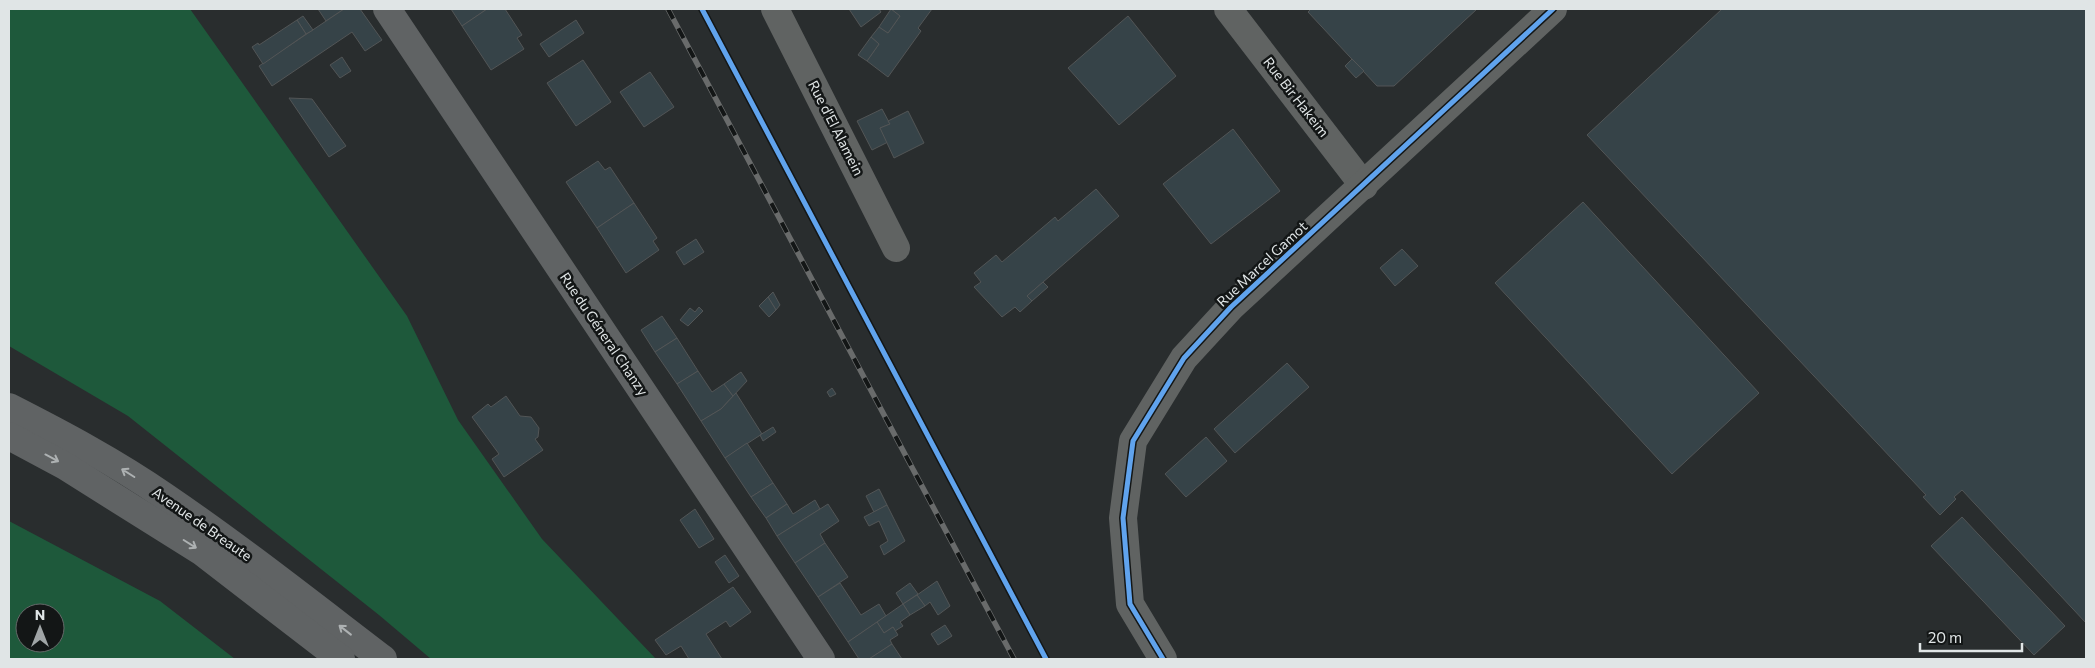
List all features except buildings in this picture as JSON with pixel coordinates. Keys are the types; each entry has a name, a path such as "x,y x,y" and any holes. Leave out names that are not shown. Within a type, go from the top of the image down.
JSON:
{"main road":[{"name":"Rue du Géneral Chanzy","path":"387,9 821,659"},
{"name":"Avenue de Breaute","path":"9,407 80,443 163,495 276,577 383,659"},
{"name":"Avenue de Breaute","path":"9,436 65,466 202,552 341,659"}],"street":[{"name":"Rue d'El Alamein","path":"776,9 896,248"},
{"name":"Rue Bir Hakeim","path":"1228,9 1364,186"},
{"name":"Rue Marcel Gamot","path":"1164,659 1130,604 1124,518 1133,441 1184,358 1231,307 1364,186 1553,9"}],"green space":[{"path":"9,9 190,9 407,316 458,420 542,539 656,659 431,659 379,615 128,416 9,346"},
{"path":"9,521 160,601 235,659 9,659"}],"railway":[{"path":"668,9 1014,659"}],"cycle path":[{"path":"702,9 1046,659"},
{"path":"1163,659 1130,604 1123,518 1133,441 1184,358 1231,307 1553,9"}]}
